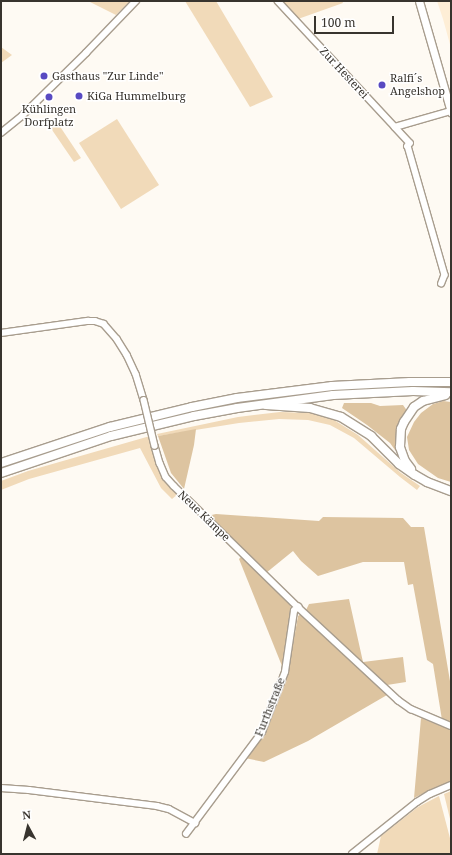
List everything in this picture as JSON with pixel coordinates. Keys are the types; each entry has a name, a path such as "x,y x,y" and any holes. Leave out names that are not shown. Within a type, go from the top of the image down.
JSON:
{"highway":[{"path":"1,463 110,427 192,407 237,398 332,386 410,382 451,382"},
{"path":"1,472 87,443 137,429 194,416 259,404 370,392 451,392"},
{"path":"415,475 402,453 399,438 404,422 414,408 423,401 440,396 451,395"},
{"path":"259,404 278,407 310,408 341,417 371,436 399,464 415,475 427,482 451,491"}],"main road":[{"path":"419,1 451,111"}],"street":[{"path":"1,133 22,116 136,1"},
{"name":"Zur Hesterei","path":"278,1 410,143 408,146 410,154 445,275 442,283"},
{"path":"395,127 451,111"},
{"name":"Neue Kämpe","path":"1,333 88,321 95,321 104,324 117,339 136,374 155,446 166,477 298,606 398,700 411,709 451,726"},
{"name":"Furthstraße","path":"186,834 262,732 285,672 294,611 298,606"},
{"path":"352,854 417,802 451,785"},
{"path":"1,788 29,790 157,806 169,809 195,823"}],"shaded area":[{"path":"88,1 130,1 116,15"},
{"path":"185,1 216,1 273,97 250,107"},
{"path":"282,1 342,1 343,3 298,19"},
{"path":"437,1 451,1 451,48 443,19"},
{"path":"1,47 12,55 1,63"},
{"path":"117,119 159,185 121,209 79,143"},
{"path":"57,122 81,158 74,162 50,127"},
{"path":"443,401 451,402 451,482 438,478 418,464 409,450 407,437 414,422 421,413 433,404"},
{"path":"344,403 371,403 380,406 403,405 408,412 398,449 395,450 390,443 342,408"},
{"path":"280,412 311,413 334,420 358,435 401,473 420,486 417,490 354,438 330,425 308,420 279,419 239,423 158,436 157,434 238,417"},
{"path":"196,429 184,489 171,473 158,436"},
{"path":"150,436 160,472 178,494 172,499 161,488 140,448 29,479 1,490 1,481 28,471"},
{"path":"216,514 319,521 323,517 403,518 411,527 424,527 451,687 451,724 442,720 433,664 427,660 413,584 408,585 404,562 363,562 318,576 301,561 293,551 266,573 207,516"},
{"path":"242,556 291,605 282,666 239,559"},
{"path":"349,599 363,662 403,657 406,682 387,685 306,610 309,604"},
{"path":"301,614 387,695 308,741 264,762 245,758 264,734 277,705 288,672 298,616"},
{"path":"421,718 451,730 451,782 414,798"},
{"path":"451,791 451,823 444,794"},
{"path":"439,796 451,842 451,854 377,854 381,836 418,807"}],"place":[{"name":"Gasthaus \"Zur Linde\"","path":"44,76"},
{"name":"Ralfi´s Angelshop","path":"382,85"},
{"name":"KiGa Hummelburg","path":"79,96"},
{"name":"Kühlingen Dorfplatz","path":"49,97"}]}
